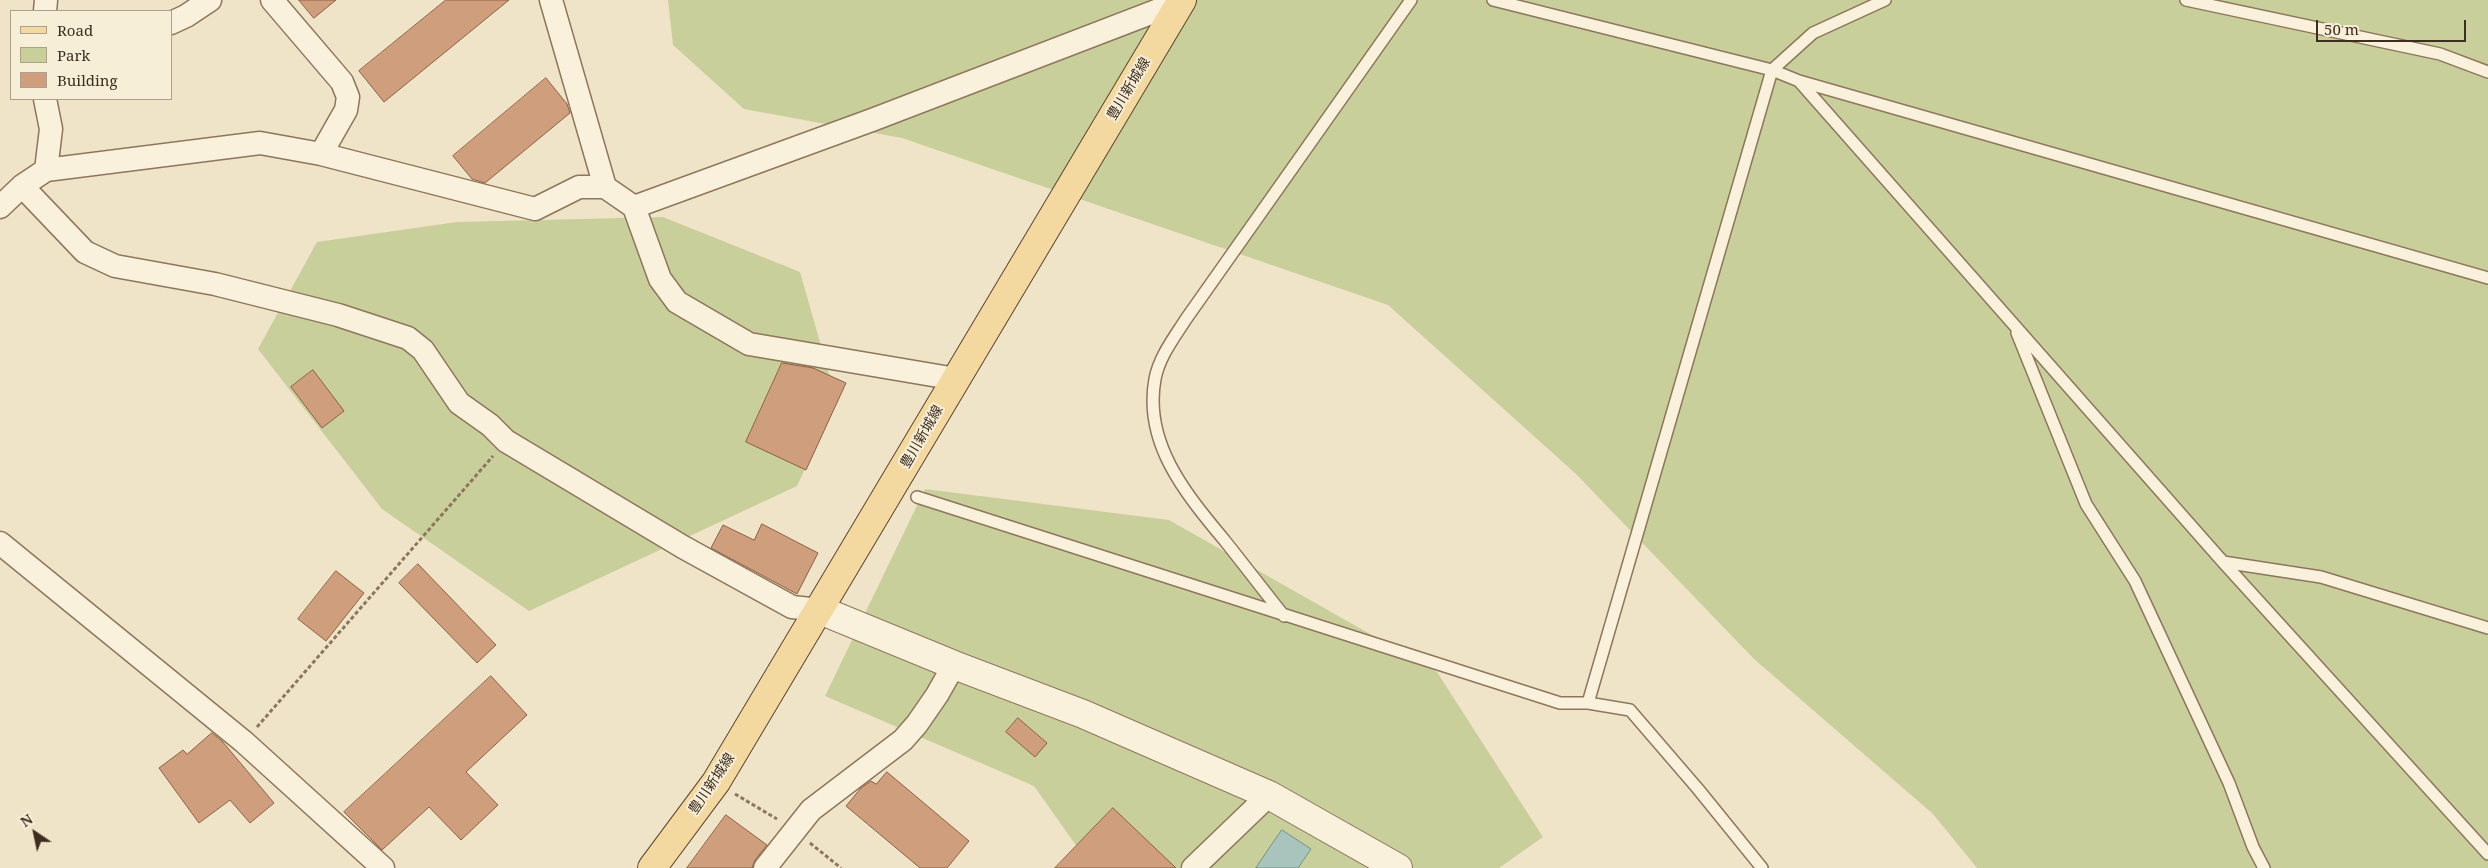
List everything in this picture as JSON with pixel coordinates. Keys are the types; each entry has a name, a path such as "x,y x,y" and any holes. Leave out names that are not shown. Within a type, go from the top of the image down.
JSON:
{"main road":[{"name":"豊川新城線","path":"652,868 716,782 1182,0"}],"street":[{"path":"172,23 186,16 210,0"},
{"path":"272,0 342,82 348,97 346,110 321,154"},
{"path":"552,0 605,187"},
{"path":"634,206 872,120 1182,0"},
{"path":"44,100 52,129 46,170"},
{"path":"0,207 22,186 46,170 260,143 321,154 535,209 579,187 605,187 634,206 660,279 677,302 749,344 956,379"},
{"path":"22,186 85,252 115,266 215,284 338,315 408,338 423,350 459,403 490,426 506,441 683,547 792,607 820,610 954,665 1083,714 1269,795 1398,868"},
{"path":"0,543 244,742 383,868"},
{"path":"765,868 811,810 903,740 917,724 937,695 954,665"},
{"path":"1192,868 1269,795"}],"lane":[{"path":"1284,616 1183,490 1158,434 1152,402 1155,378 1164,353 1186,319 1411,0"},
{"path":"1493,0 1772,70 1799,81 2488,278"},
{"path":"1588,703 1772,70 1813,33 1885,0"},
{"path":"2186,0 2440,54 2488,72"},
{"path":"1799,81 2223,562 2488,854"},
{"path":"2013,324 2086,504 2135,581 2229,783 2253,847 2264,868"},
{"path":"917,497 1560,703 1588,703 1630,710 1698,789 1762,868"},
{"path":"2223,562 2321,577 2488,628"}],"path":[{"path":"244,742 506,441"}],"green space":[{"path":"668,0 2488,0 2488,868 1977,868 1933,814 1754,659 1576,474 1388,305 902,138 744,109 673,45"},
{"path":"663,217 800,272 837,402 797,486 529,611 382,509 258,349 317,242 457,222"},
{"path":"925,489 1169,520 1437,672 1543,837 1499,868 1092,868 1034,786 825,696"}],"water":[{"path":"1282,830 1311,849 1298,868 1256,868"}],"building":[{"path":"299,0 336,0 314,18"},
{"path":"446,0 509,0 384,102 359,71"},
{"path":"546,78 567,104 570,113 485,183 472,179 453,156"},
{"path":"782,363 813,368 846,383 806,470 746,442"},
{"path":"313,370 344,411 322,428 291,387"},
{"path":"762,524 818,553 797,594 711,548 723,525 754,540"},
{"path":"418,564 496,645 477,663 399,583"},
{"path":"336,571 364,593 326,641 298,619"},
{"path":"491,676 527,715 466,772 498,805 461,840 429,807 382,850 344,812"},
{"path":"1018,718 1047,743 1035,757 1006,732"},
{"path":"212,733 222,741 274,803 250,823 230,800 199,823 159,768 183,750 187,754"},
{"path":"887,772 969,841 947,868 920,868 846,806 861,788 871,781 876,784"},
{"path":"1113,808 1176,868 1055,868"},
{"path":"726,815 767,845 755,860 752,868 687,868"}]}
